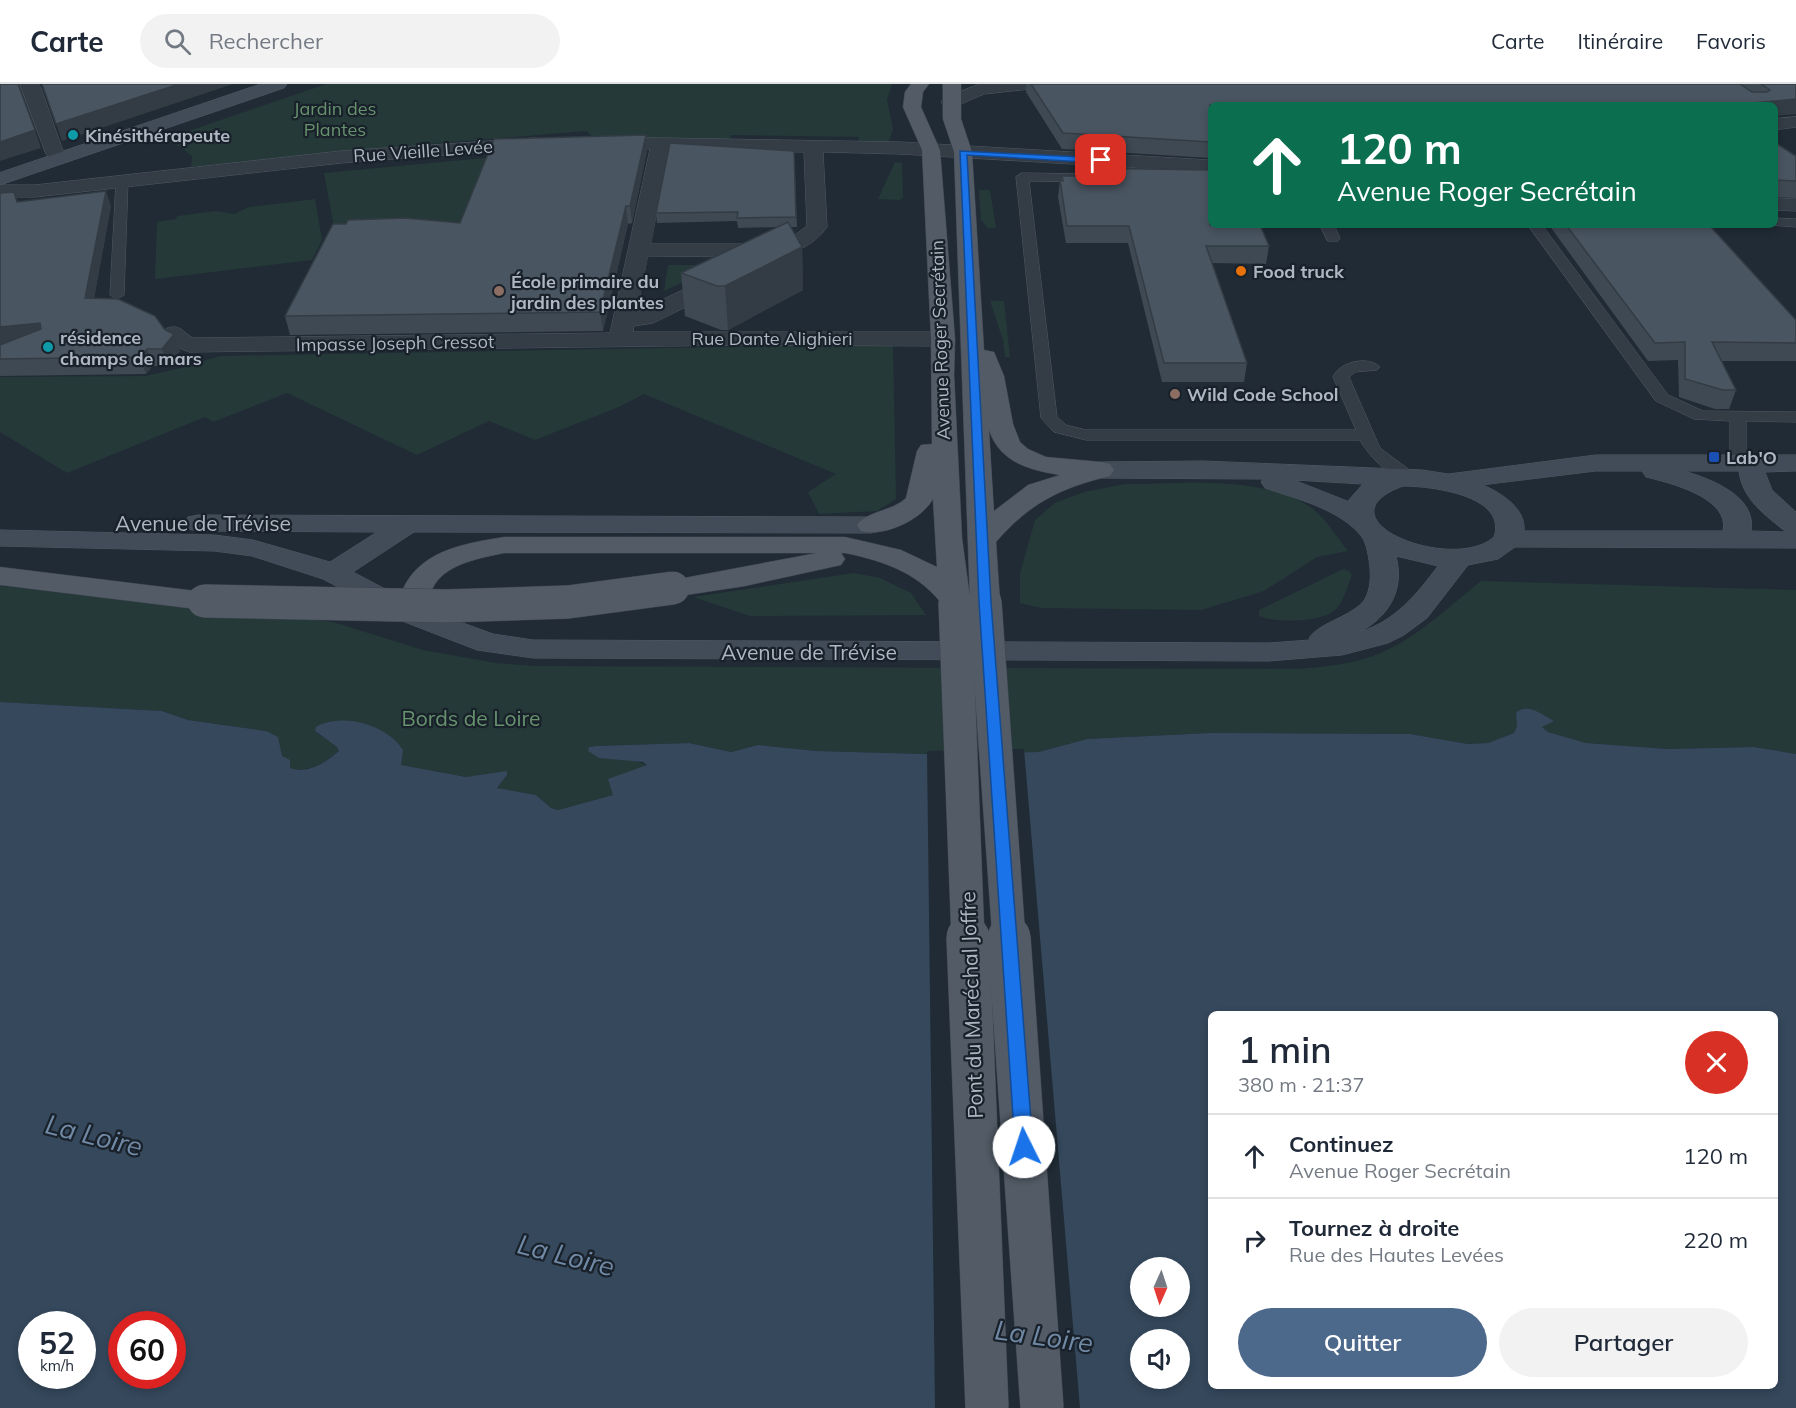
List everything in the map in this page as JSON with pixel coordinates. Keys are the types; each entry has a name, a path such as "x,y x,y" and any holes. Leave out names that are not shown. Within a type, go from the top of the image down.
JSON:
{"main road":[{"name":"Avenue Roger Secrétain","path":"920,84 914,92 912,107 931,150 943,339 942,375 948,538 965,601"},
{"name":"Avenue Roger Secrétain","path":"951,93 951,123 963,152 983,540 965,601"},
{"path":"970,320 994,374 1003,435 1013,452 1033,462 1101,470"},
{"path":"0,576 204,601 446,606 568,602 745,577 847,555 868,537 915,507 923,497 942,375"},
{"path":"983,540 1007,513 1038,491 1101,470"},
{"path":"868,537 896,558 928,572 965,601"},
{"path":"408,613 422,582 440,565 470,551 504,545 845,545 868,537"},
{"name":"Pont du Maréchal Joffre","path":"965,601 987,1408"},
{"name":"Pont du Maréchal Joffre","path":"965,601 1042,1408"}],"street":[{"path":"29,84 55,154 64,157"},
{"path":"6,177 278,84"},
{"path":"951,93 975,87 1030,84"},
{"path":"584,143 931,150 1208,165"},
{"path":"623,330 661,143"},
{"name":"Rue Vieille Levée","path":"0,191 66,188 341,158 549,144"},
{"path":"639,250 776,250 795,244 812,234 817,227 813,147"},
{"path":"6,177 66,188"},
{"path":"1778,204 1796,205"},
{"name":"Rue Dante Alighieri","path":"623,330 749,267 756,262 760,251"},
{"name":"Rue Dante Alighieri","path":"623,330 943,339"},
{"name":"Impasse Joseph Cressot","path":"175,333 180,340 189,345 623,330"},
{"path":"1623,462 1669,474 1722,499 1729,504 1738,520 1735,540"},
{"path":"1449,482 1596,463 1796,463"},
{"path":"1749,463 1752,483 1767,502 1796,526"},
{"path":"1101,470 1167,468 1307,472 1449,482 1470,488 1490,499 1504,511 1511,525 1508,539 1497,549 1482,555 1459,558 1414,553 1393,545 1326,500 1299,489 1235,471"},
{"path":"1369,527 1360,501 1367,491 1380,484 1403,478"},
{"name":"Avenue de Trévise","path":"0,522 406,525 868,537"},
{"path":"333,573 406,525"},
{"name":"Avenue de Trévise","path":"1300,649 1357,623 1377,605 1385,576 1369,527"},
{"name":"Avenue de Trévise","path":"0,538 214,543 253,548 333,573 408,613 488,643 580,651 1269,652 1356,644 1380,637 1409,618 1435,590 1459,558"},
{"path":"1508,539 1796,540"}],"lane":[{"path":"1098,178 1022,177 1049,418 1060,429 1086,435 1367,435"},
{"path":"117,295 122,182"},
{"path":"1778,222 1796,223"},
{"path":"1328,228 1333,238"},
{"path":"1537,228 1662,398 1700,416 1796,417"},
{"path":"1372,367 1352,367 1343,372 1341,377 1373,450 1403,478"},
{"path":"1738,417 1749,463"}],"green space":[{"name":"Jardin des Plantes","path":"326,84 892,84 887,100 893,129 888,144 858,143 859,137 731,135 729,141 594,139 587,131 333,152 191,167 192,156 179,146 162,140"},
{"path":"495,157 472,230 335,233 324,173"},
{"path":"895,162 902,163 903,198 899,200 878,199"},
{"path":"979,190 990,190 996,228 988,228 981,220"},
{"path":"315,199 322,240 312,260 155,279 157,222 176,219 177,216 216,211 234,214 249,207"},
{"path":"668,265 721,265 664,291"},
{"path":"990,301 1004,301 1010,357 1005,357 1003,340"},
{"path":"893,344 896,499 877,511 819,514 808,492 836,474 644,394 619,407 535,440 489,421 417,455 287,393 213,422 205,417 67,473 0,432 0,377 145,376 220,356"},
{"path":"1222,483 1272,490 1294,498 1318,513 1348,551 1317,557 1264,591 1201,610 1041,608 1020,603 1020,573 1035,520 1055,503 1084,492 1125,484"},
{"path":"1343,569 1352,575 1342,601 1330,614 1287,621 1259,616 1259,610"},
{"path":"854,573 880,578 911,593 926,615 750,616 693,597"},
{"name":"Bords de Loire","path":"1481,581 1796,590 1796,754 1754,747 1668,749 1586,743 1548,732 1541,727 1545,725 1517,726 1514,733 1488,743 1468,744 1410,734 1210,733 1087,739 1039,752 922,754 817,751 758,745 731,752 689,743 596,746 589,747 648,765 613,795 558,810 551,808 536,795 497,788 507,775 466,777 400,765 315,732 338,747 339,751 316,766 296,769 289,768 266,731 188,720 162,711 0,702 0,586 333,622 423,650 496,663 535,666 1297,669 1352,662 1385,651 1415,634"}],"water":[{"name":"La Loire","path":"0,702 162,711 188,720 266,731 278,737 282,756 290,760 290,768 303,770 328,760 339,751 315,731 316,727 327,723 351,721 376,728 396,741 403,750 401,765 466,777 507,771 507,775 497,788 536,795 551,808 558,810 613,795 608,779 647,765 643,762 599,758 588,751 589,747 596,746 689,743 731,752 758,745 817,751 922,754 1039,752 1087,739 1210,733 1410,734 1468,744 1488,743 1514,733 1517,726 1516,713 1530,709 1554,721 1542,727 1548,732 1586,743 1668,749 1754,747 1796,754 1796,1408 0,1408"}],"pier":[{"path":"1024,749 1080,1408 935,1408 927,751"}],"building":[{"path":"0,84 18,84 35,130 0,142"},
{"path":"42,84 179,84 56,124"},
{"path":"1031,84 1740,84 1752,92 1767,92 1770,90 1761,84 1796,84 1796,99 1764,102 1208,102 1208,142 1063,133"},
{"path":"646,135 630,206 626,206 600,312 285,316 333,224 346,224 348,220 405,218 460,223 494,139"},
{"path":"670,143 794,151 796,217 737,218 738,212 656,213"},
{"path":"1778,145 1796,156 1796,181 1778,180"},
{"path":"1086,168 1208,170 1208,228 1261,228 1269,246 1206,246 1247,363 1164,363 1129,226 1067,226 1060,180 1063,181 1062,176 1091,176"},
{"path":"106,191 85,298 118,299 155,316 165,330 174,334 162,349 147,349 140,357 0,359 0,345 41,329 40,323 0,327 0,193 14,192 17,202"},
{"path":"788,222 802,247 725,286 717,286 681,273"},
{"path":"1568,228 1712,228 1796,320 1796,343 1712,342 1736,390 1723,390 1685,379 1685,342 1655,343"}],"place":[{"name":"Kinésithérapeute","path":"73,135"},
{"name":"Food truck","path":"1241,271"},
{"name":"École primaire du jardin des plantes","path":"499,291"},
{"name":"résidence champs de mars","path":"48,347"},
{"name":"Wild Code School","path":"1175,394"},
{"name":"Lab'O","path":"1714,457"}],"route":[{"path":"1024,1147 985,602 963,152 1101,160"}]}
